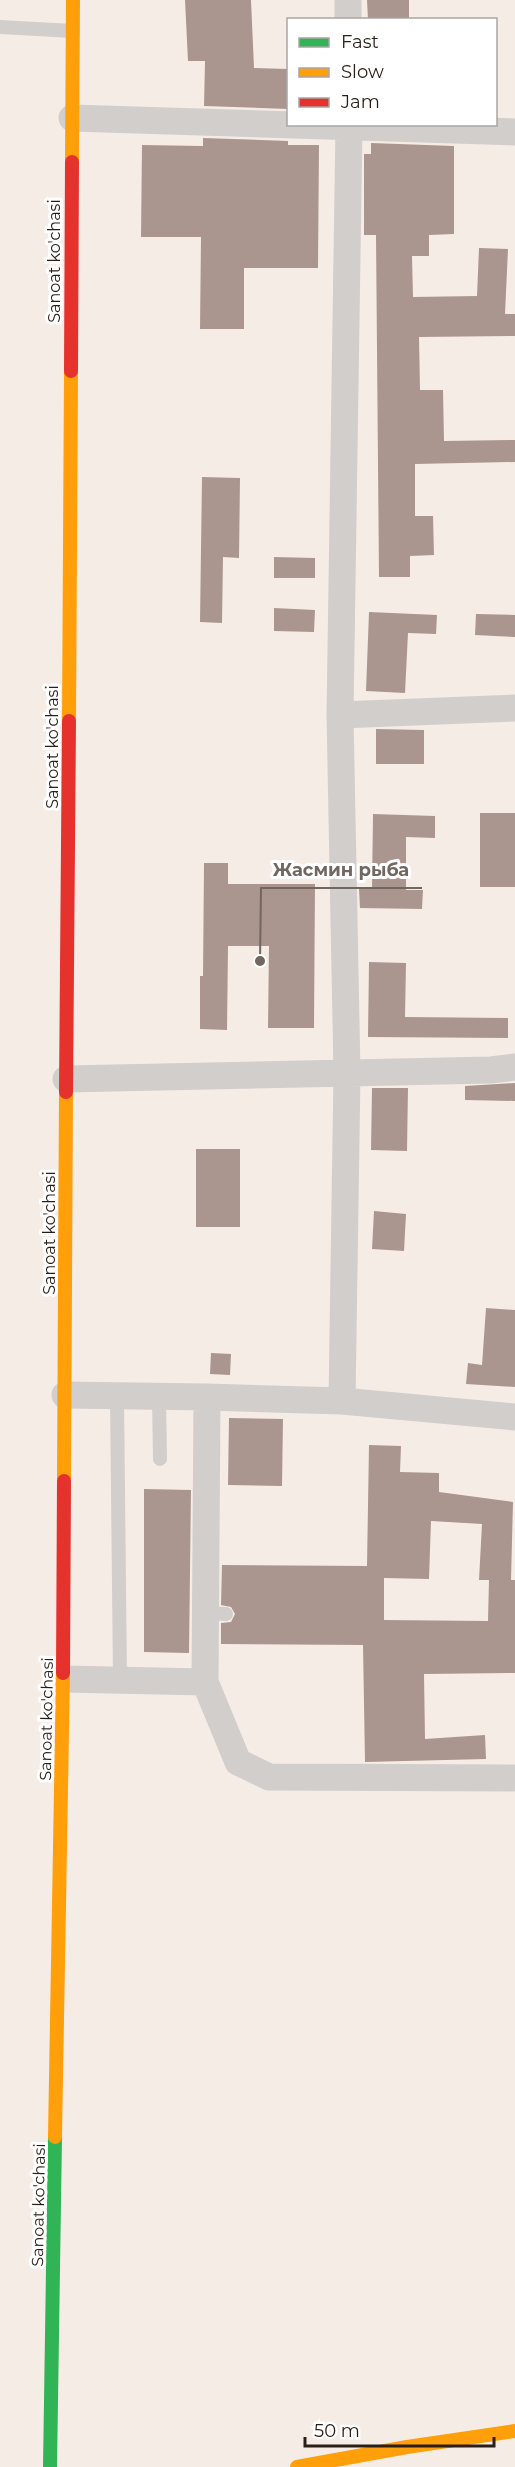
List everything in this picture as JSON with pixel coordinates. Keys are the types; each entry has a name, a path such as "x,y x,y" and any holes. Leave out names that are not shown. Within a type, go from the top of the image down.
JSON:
{"main road":[{"name":"Sanoat ko'chasi","path":"50,2467 63,1679 73,0"},
{"path":"297,2467 515,2431"}],"street":[{"path":"348,0 348,18"},
{"path":"72,118 287,124"},
{"path":"342,1401 347,1073 340,715 349,126 515,132"},
{"path":"340,715 515,708"},
{"path":"66,1079 515,1067"},
{"path":"65,1395 342,1401 515,1417"},
{"path":"207,1397 216,1613 205,1682 238,1762 269,1777 515,1778"},
{"path":"63,1679 205,1682"}],"lane":[{"path":"0,27 73,31"},
{"path":"117,1396 120,1680"},
{"path":"159,1397 160,1459"}],"building":[{"path":"185,0 251,0 254,68 287,69 287,109 204,106 205,61 188,61"},
{"path":"367,0 409,0 409,18 368,18"},
{"path":"203,138 288,141 288,145 319,145 318,268 244,268 244,329 200,329 201,237 141,237 142,145 203,146"},
{"path":"371,143 454,146 454,234 429,235 429,256 412,256 413,297 477,296 479,248 508,249 505,314 515,314 515,336 419,337 420,390 443,390 444,441 515,440 515,462 415,464 415,516 433,516 434,555 410,556 410,577 379,577 376,235 364,235 364,154 371,154"},
{"path":"202,477 240,478 239,558 223,557 222,623 200,622"},
{"path":"274,557 315,558 315,578 274,578"},
{"path":"274,608 315,610 314,632 274,631"},
{"path":"369,612 437,615 436,634 408,633 405,693 366,691"},
{"path":"476,614 515,615 515,637 475,635"},
{"path":"376,729 424,730 424,764 376,764"},
{"path":"480,813 515,813 515,887 480,887"},
{"path":"373,814 435,816 435,838 406,837 406,890 423,890 422,909 360,908 359,889 372,889"},
{"path":"204,863 228,863 228,884 315,884 314,1028 268,1028 269,946 228,946 227,1030 200,1029"},
{"path":"369,962 406,963 405,1017 508,1018 508,1038 368,1037"},
{"path":"515,1083 515,1101 465,1100 465,1086"},
{"path":"372,1088 408,1088 407,1151 371,1150"},
{"path":"196,1149 240,1149 240,1227 196,1227"},
{"path":"374,1211 406,1214 404,1251 372,1249"},
{"path":"486,1308 515,1310 515,1387 466,1384 468,1363 482,1365"},
{"path":"211,1353 231,1354 230,1375 210,1374"},
{"path":"229,1418 283,1419 282,1486 228,1485"},
{"path":"369,1445 401,1446 400,1472 439,1473 439,1492 513,1502 511,1580 515,1580 515,1673 424,1674 425,1739 485,1735 486,1759 365,1762 363,1645 221,1644 221,1623 231,1622 235,1614 231,1607 221,1605 222,1565 367,1566","holes":["431,1521 482,1524 479,1580 489,1580 488,1621 384,1620 384,1578 429,1579"]},
{"path":"144,1489 191,1490 189,1653 144,1652"}],"traffic: fast":[{"path":"50,2467 55,2137"}],"traffic: slow":[{"path":"72,162 73,0"},
{"path":"69,721 71,371"},
{"path":"64,1481 66,1092"},
{"path":"55,2137 63,1673"},
{"path":"297,2467 407,2447 515,2431"}],"traffic: jam":[{"path":"71,371 72,162"},
{"path":"66,1092 69,721"},
{"path":"63,1673 64,1481"}],"place":[{"name":"Жасмин рыба","path":"260,961"}]}
